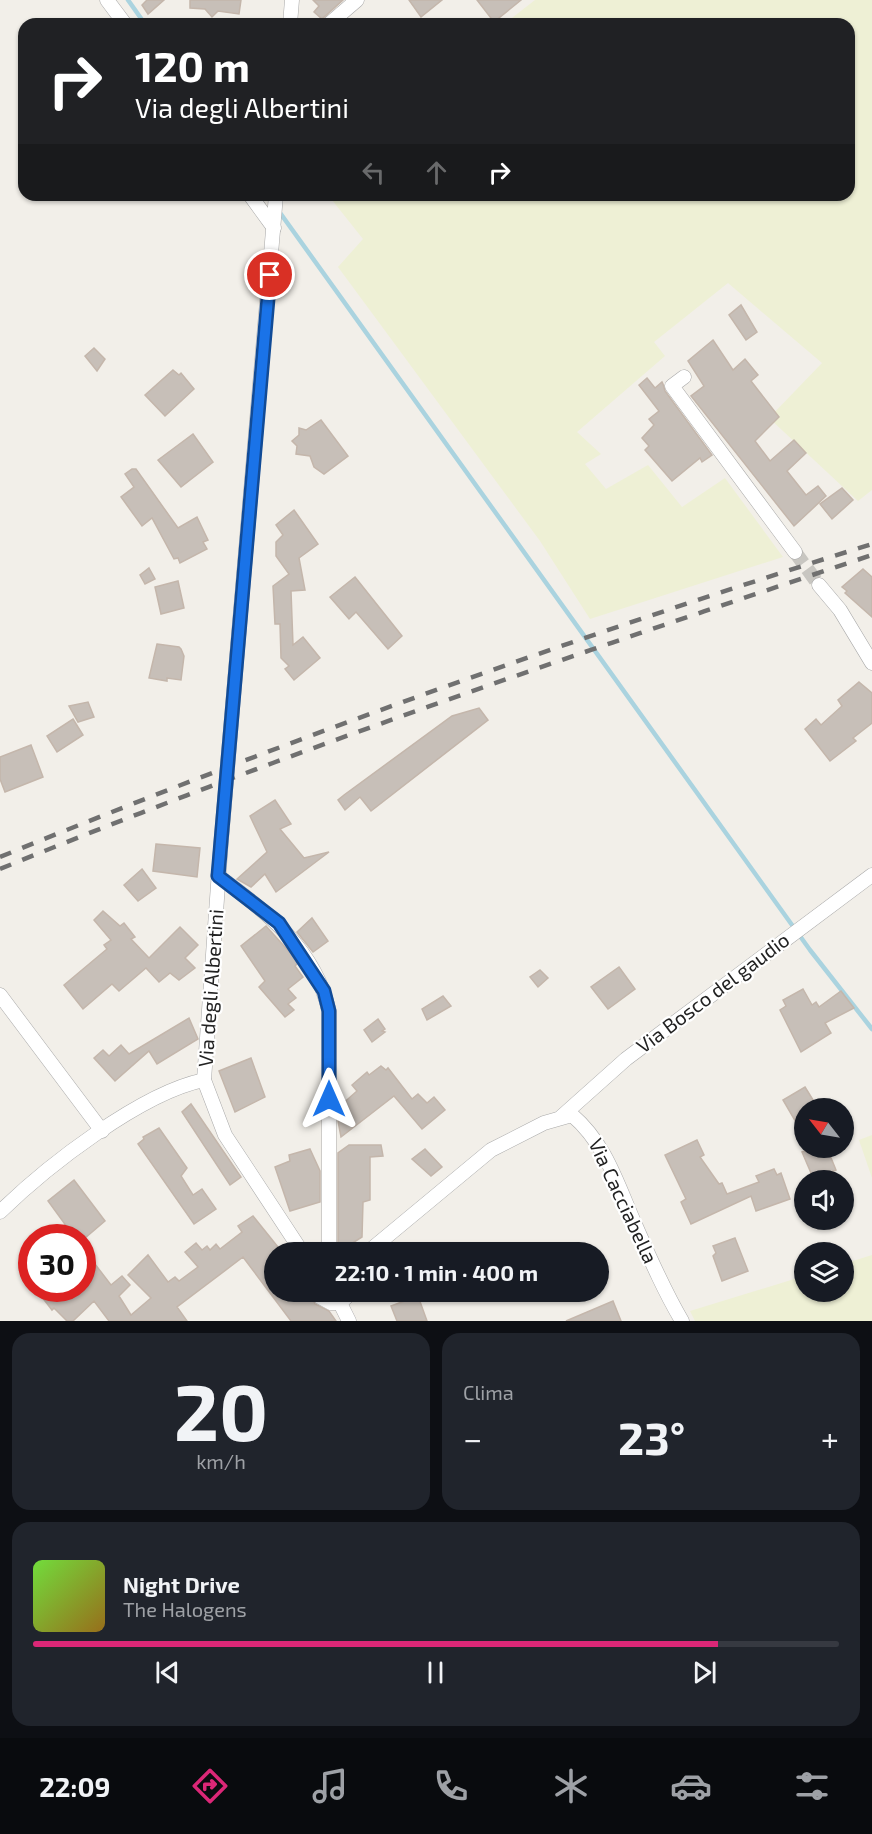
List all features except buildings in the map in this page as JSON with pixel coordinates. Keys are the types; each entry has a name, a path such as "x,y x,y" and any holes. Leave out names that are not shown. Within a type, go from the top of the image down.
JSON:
{"street":[{"path":"107,0 120,18"},
{"path":"290,18 292,0"},
{"path":"336,18 357,0"},
{"path":"256,201 274,221"},
{"name":"Via degli Albertini","path":"276,201 218,876 204,1080 225,1135 295,1242"},
{"path":"684,377 672,386 795,552"},
{"path":"819,585 840,610 872,663"},
{"name":"Via Bosco del gaudio","path":"560,1119 626,1059 872,875"},
{"path":"218,876 279,923 324,991 329,1011 329,1242"},
{"path":"0,995 102,1131"},
{"path":"0,1212 53,1165 102,1131 170,1089 204,1080"},
{"name":"Via Cacciabella","path":"560,1119 572,1115 591,1131 610,1166 662,1286 682,1321"},
{"path":"380,1242 491,1150 544,1123 560,1119"},
{"path":"329,1302 340,1303 349,1321"}],"green space":[{"path":"535,0 872,0 872,490 858,501 769,418 822,363 728,283 654,342 665,356 577,432 601,454 585,464 606,489 648,465 682,507 725,478 783,557 590,619 540,541 338,267 363,239 333,201 855,201 855,18 512,18"},
{"path":"872,1135 872,1178 859,1140"},
{"path":"872,1255 872,1321 695,1321 690,1311 794,1279 794,1302 854,1302 854,1261"}],"waterway":[{"path":"128,0 141,18"},
{"path":"278,210 810,950 872,1029"}],"tunnel":[{"path":"795,552 819,585"}],"railway":[{"path":"0,857 216,772 433,691 652,615 872,544"},
{"path":"0,869 324,744 872,555"}],"route":[{"path":"270,275 218,876 279,923 314,972 324,991 329,1011 329,1099"}]}
